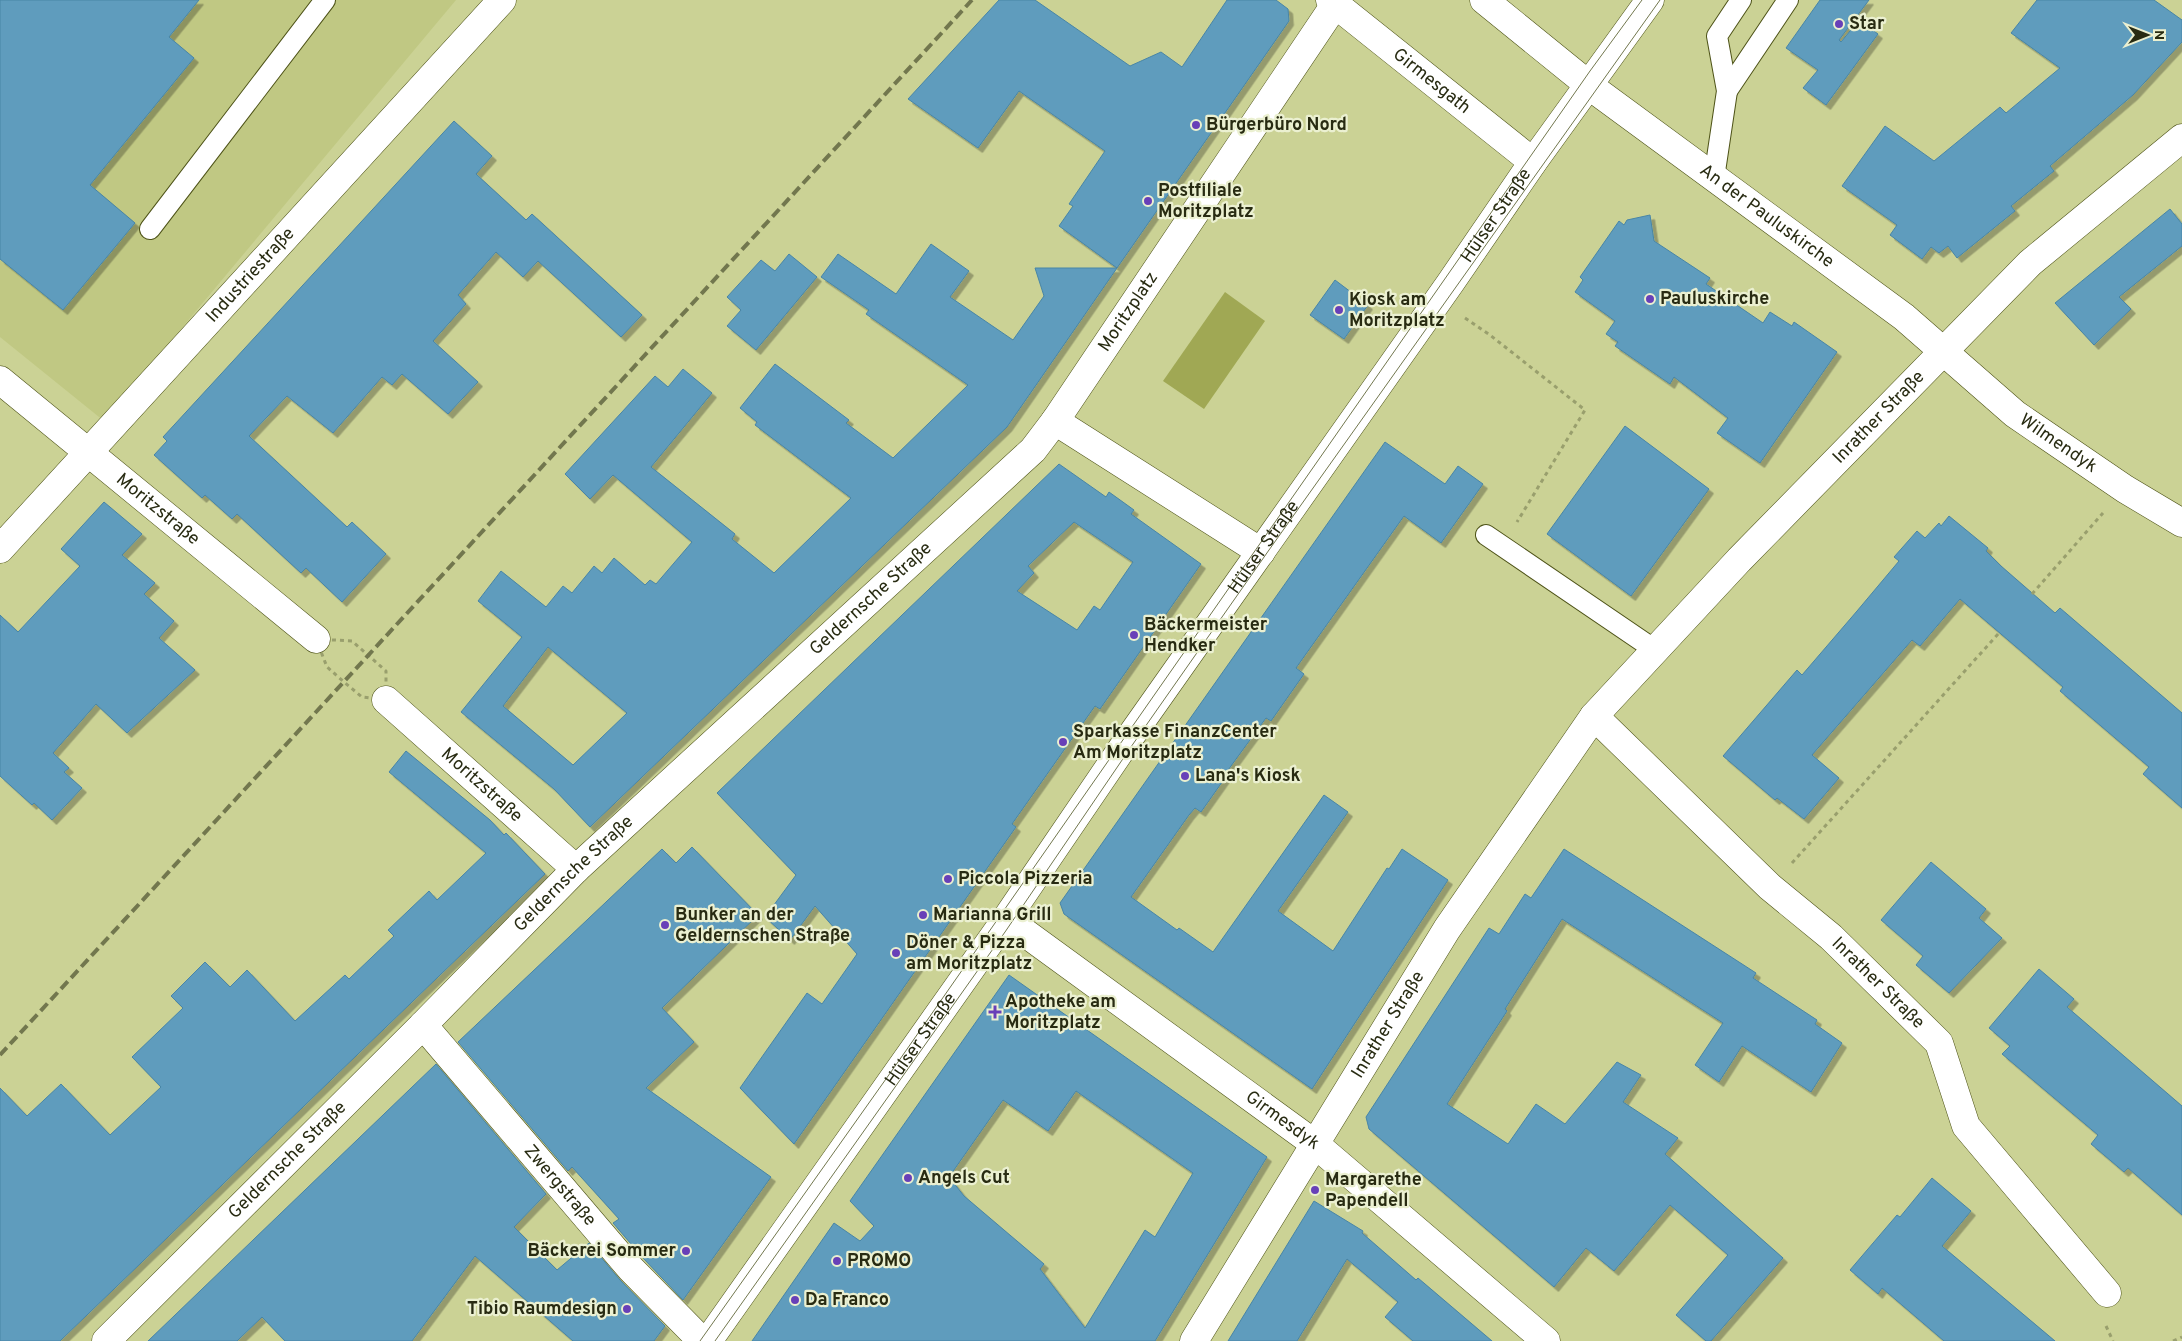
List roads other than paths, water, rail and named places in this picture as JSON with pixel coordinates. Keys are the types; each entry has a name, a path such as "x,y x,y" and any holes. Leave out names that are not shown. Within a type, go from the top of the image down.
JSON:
{"street":[{"name":"Industriestraße","path":"0,549 502,0"},
{"path":"1484,0 1588,85"},
{"name":"Hülser Straße","path":"708,1341 1006,919 1123,747 1533,162 1650,0"},
{"name":"Girmesgath","path":"1334,1 1533,162"},
{"name":"Moritzplatz","path":"1054,422 1334,1"},
{"name":"An der Pauluskirche","path":"1588,85 1904,317 1943,352"},
{"name":"Inrather Straße","path":"1194,1341 1447,929 1594,716 1739,560 2030,264 2182,138"},
{"name":"Wilmendyk","path":"1943,352 2015,414 2125,489 2182,523"},
{"name":"Moritzstraße","path":"0,380 316,639"},
{"path":"1054,422 1261,552"},
{"name":"Geldernsche Straße","path":"106,1341 423,1025 576,869 1033,450 1054,422"},
{"name":"Moritzstraße","path":"386,700 576,869"},
{"name":"Inrather Straße","path":"1594,716 1770,887 1831,936 1939,1043 1966,1126 2107,1292"},
{"name":"Girmesdyk","path":"1006,919 1315,1144 1546,1341"},
{"name":"Zwergstraße","path":"423,1025 631,1269 702,1341"}],"lane":[{"path":"150,229 325,0"},
{"path":"1714,178 1726,91 1717,36 1741,0"},
{"path":"1726,91 1788,0"},
{"path":"1486,535 1655,650"}],"tram line":[{"path":"700,1341 898,1062 1590,71 1642,0"},
{"path":"715,1341 1005,932 1133,744 1269,550 1660,0"}],"railway":[{"path":"0,1055 972,0"}],"place":[{"name":"Star","path":"1839,24"},
{"name":"Bürgerbüro Nord","path":"1196,125"},
{"name":"Postfiliale Moritzplatz","path":"1148,201"},
{"name":"Pauluskirche","path":"1650,299"},
{"name":"Kiosk am Moritzplatz","path":"1339,310"},
{"name":"Bäckermeister Hendker","path":"1134,635"},
{"name":"Sparkasse FinanzCenter Am Moritzplatz","path":"1063,742"},
{"name":"Lana's Kiosk","path":"1185,776"},
{"name":"Piccola Pizzeria","path":"948,879"},
{"name":"Marianna Grill","path":"923,915"},
{"name":"Bunker an der Geldernschen Straße","path":"665,925"},
{"name":"Döner & Pizza am Moritzplatz","path":"896,953"},
{"name":"Apotheke am Moritzplatz","path":"995,1012"},
{"name":"Angels Cut","path":"908,1178"},
{"name":"Margarethe Papendell","path":"1315,1190"},
{"name":"Bäckerei Sommer","path":"686,1251"},
{"name":"PROMO","path":"837,1261"},
{"name":"Da Franco","path":"795,1300"},
{"name":"Tibio Raumdesign","path":"627,1309"}]}
